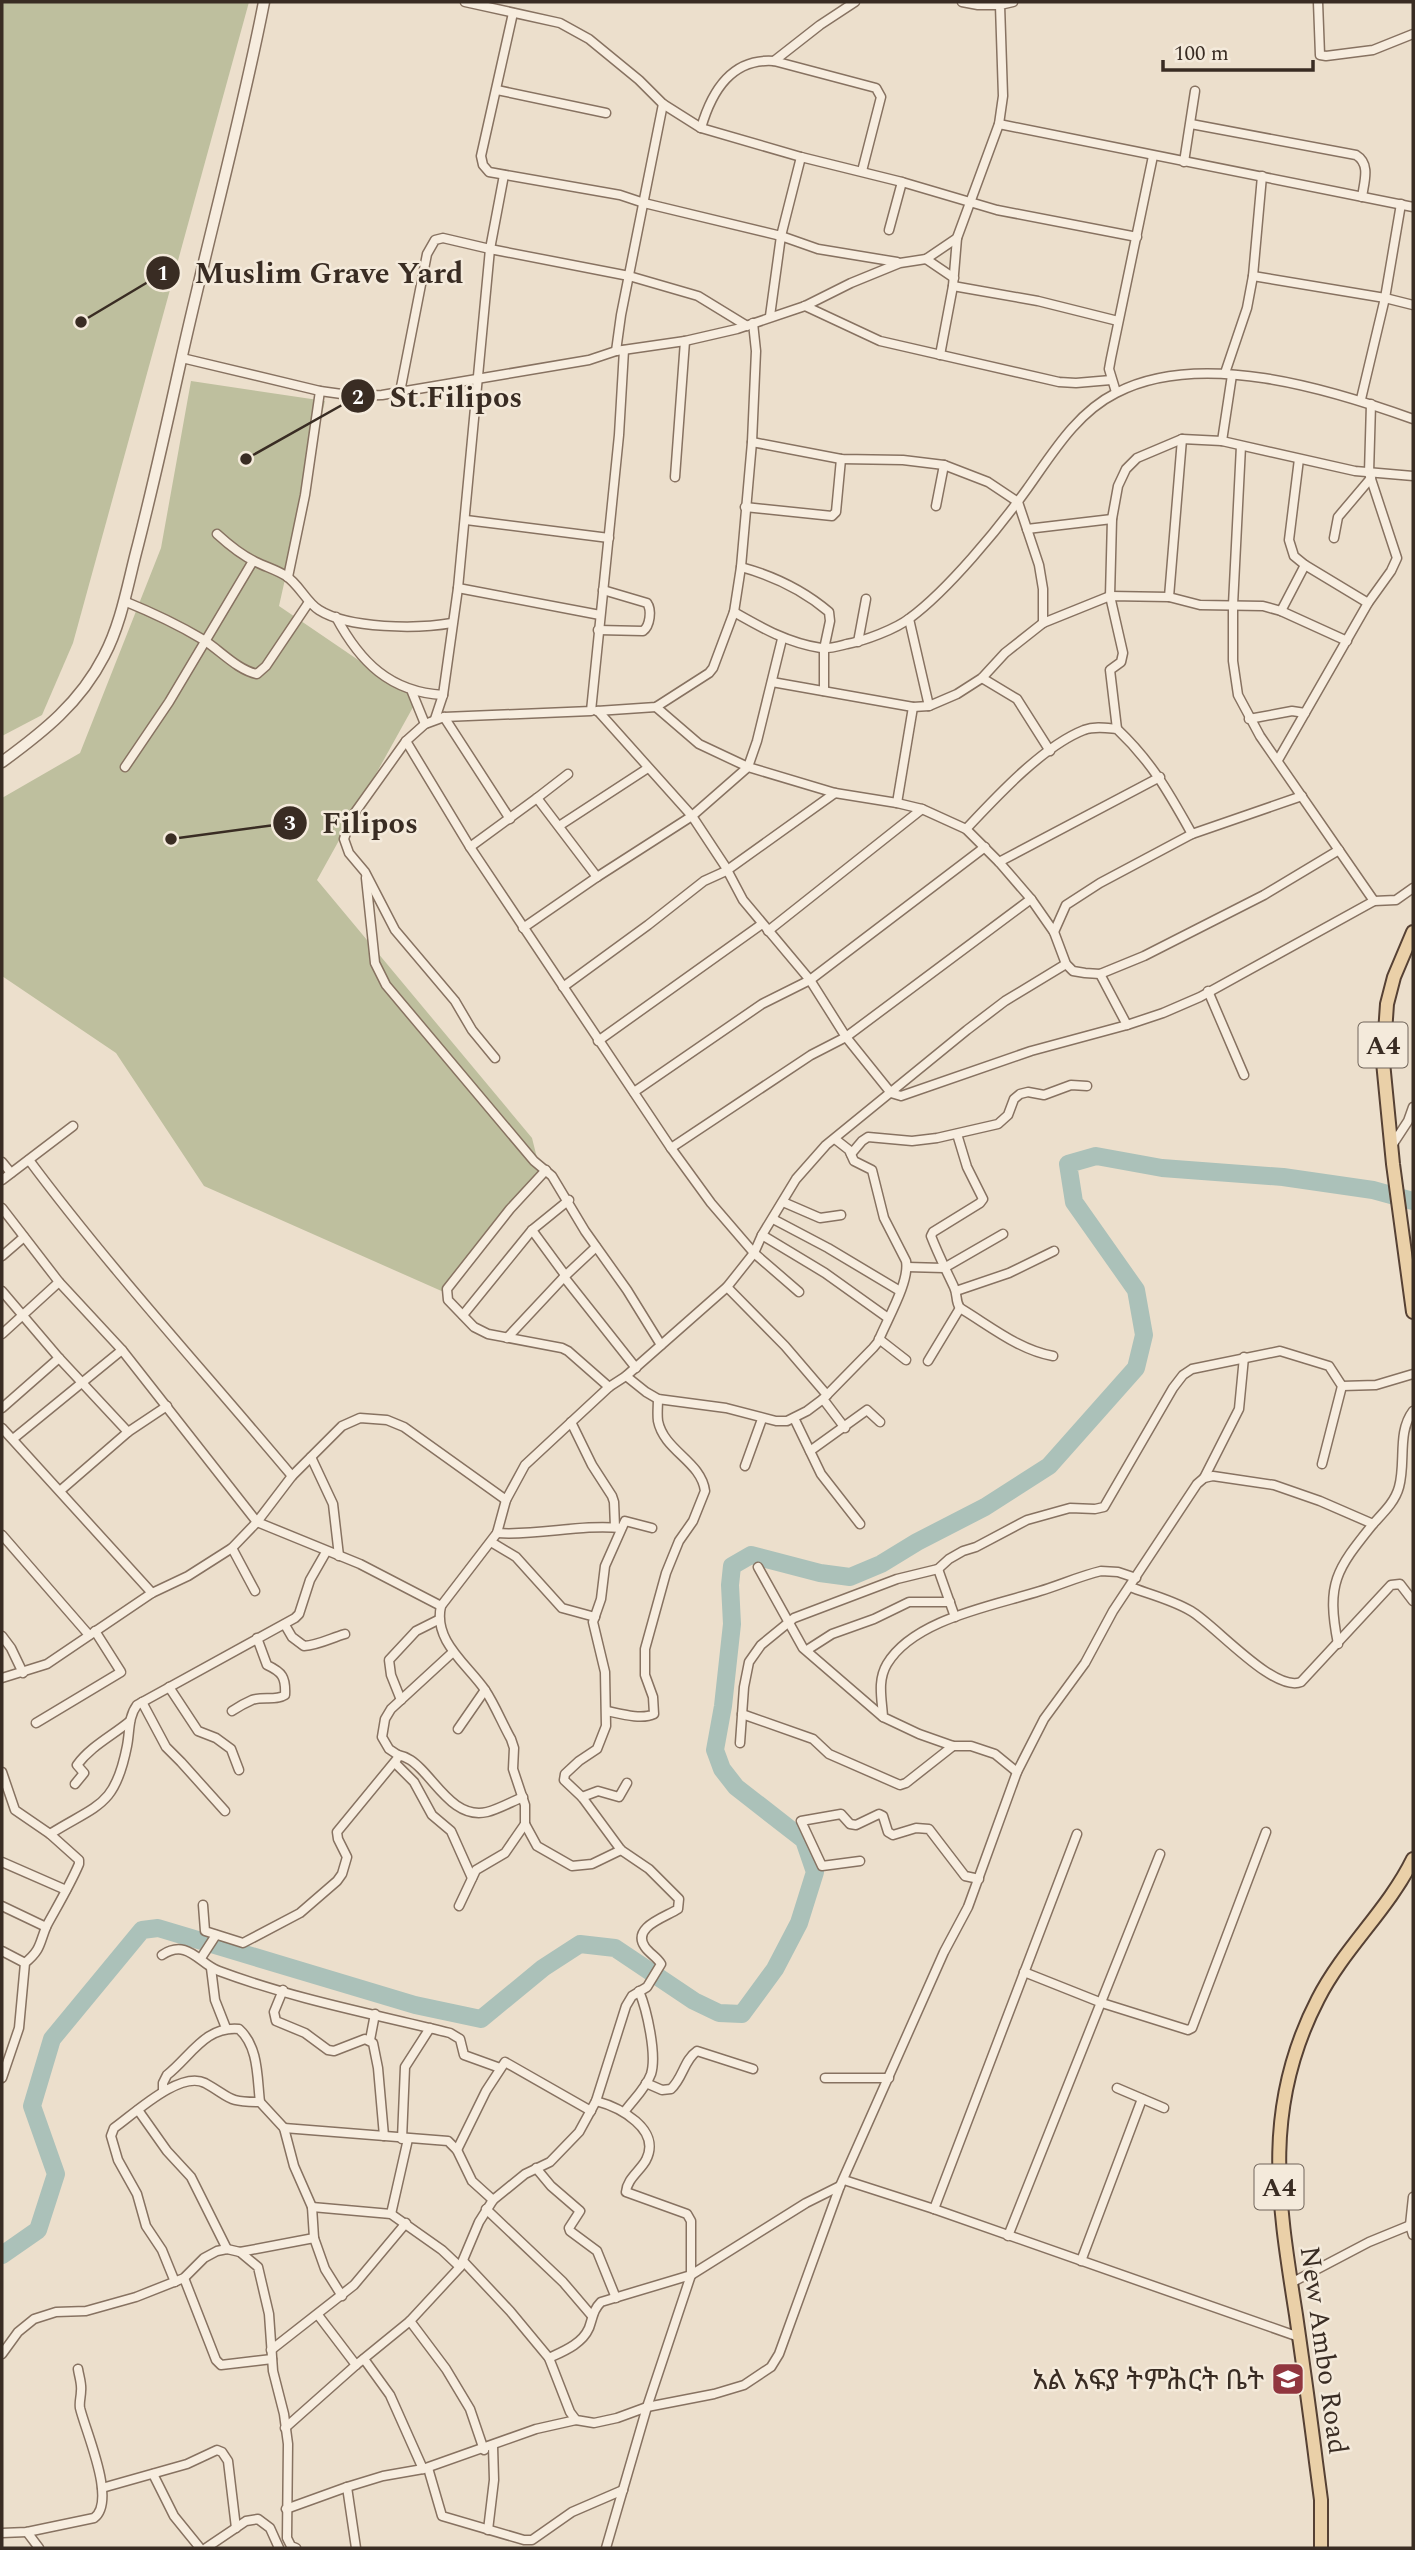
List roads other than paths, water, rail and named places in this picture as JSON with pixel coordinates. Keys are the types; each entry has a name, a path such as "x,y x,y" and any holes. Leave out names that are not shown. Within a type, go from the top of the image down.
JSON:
{"main road":[{"name":"A4","path":"1413,932 1394,977 1386,1015 1383,1062 1393,1164 1413,1312"},
{"name":"New Ambo Road","path":"1321,2548 1321,2500 1283,2235 1277,2166 1279,2131 1292,2066 1318,1998 1336,1968 1392,1894 1413,1859"}],"street":[{"path":"2,762 47,728 84,689 105,655 124,601 248,84 264,2"},
{"path":"465,2 560,23 589,39 639,80 663,104 701,128 997,210 1137,237"},
{"path":"774,61 855,2"},
{"path":"962,2 978,5 1013,2"},
{"path":"1318,2 1320,55 1373,50 1413,34"},
{"path":"940,355 954,282 957,239 999,124 1003,96 1000,5"},
{"path":"513,13 481,161 489,172 620,195 644,204 781,236 818,249 900,263"},
{"path":"701,128 712,100 729,76 743,65 759,60 774,61 876,88 881,97 862,171"},
{"path":"497,90 606,113"},
{"path":"1184,162 1195,91"},
{"path":"663,104 629,276 620,351 619,435 598,630 595,711 692,816 743,900 810,980 846,1037 891,1093 901,1096 909,1094 1031,1051 1163,1013 1374,901 1396,900 1413,888"},
{"path":"999,124 1413,207"},
{"path":"1191,124 1356,155 1364,159 1366,165 1362,197"},
{"path":"1116,392 1109,369 1153,156"},
{"path":"770,316 781,236 801,157"},
{"path":"504,175 490,249 476,379 466,520 440,718 510,819"},
{"path":"1222,442 1229,374 1253,276 1262,176"},
{"path":"889,230 902,182"},
{"path":"1360,399 1385,298 1401,204"},
{"path":"400,392 427,254 432,244 443,238 629,276 698,296 750,325 755,351 752,442 741,566 734,612 709,673 656,707 440,718 425,724 406,741 351,818 344,833 349,853 365,872 395,930 455,1000 472,1030 495,1058"},
{"path":"181,358 320,391 366,397 400,392 589,360 620,351 685,341 750,325 805,306 851,282 900,263 926,259 957,239"},
{"path":"926,259 954,282 1118,321"},
{"path":"1253,276 1413,305"},
{"path":"805,306 880,341 1059,382 1111,380"},
{"path":"675,477 685,341"},
{"path":"734,612 782,639 824,649 858,642 909,619 961,568 1018,502 1080,419 1116,392 1148,381 1178,375 1229,374 1360,399 1413,419"},
{"path":"288,577 305,495 320,391"},
{"path":"1278,760 1368,603 1397,558 1370,475 1371,404"},
{"path":"1169,597 1182,439"},
{"path":"1192,834 1160,777 1117,729 1110,670 1121,662 1123,653 1110,596 1112,519 1118,486 1126,469 1138,458 1182,439 1222,442 1370,475 1413,475"},
{"path":"752,442 841,459 903,460 944,466 988,482 1018,502 1039,565 1043,589 1043,623"},
{"path":"1241,446 1233,606 1234,678 1238,695 1249,719 1374,901"},
{"path":"745,507 832,516 836,512 841,459"},
{"path":"1299,459 1289,540 1294,556 1368,603"},
{"path":"936,506 944,466"},
{"path":"1334,538 1338,517 1370,475"},
{"path":"1027,529 1112,519"},
{"path":"466,520 608,538"},
{"path":"217,534 230,547 253,561 288,577 316,609 336,617 414,628 452,623"},
{"path":"125,768 169,702 253,561"},
{"path":"1281,611 1305,565"},
{"path":"741,566 772,576 801,590 829,612 830,621 824,649 824,691"},
{"path":"458,588 600,615"},
{"path":"598,630 643,631 648,626 650,608 647,603 603,590"},
{"path":"772,682 913,707 929,706 957,694 982,678 1005,653 1043,623 1110,596 1169,597 1200,604 1263,606 1281,611 1346,641"},
{"path":"858,642 866,599"},
{"path":"124,601 174,622 205,640 251,673 260,673 309,602"},
{"path":"336,617 357,652 370,666 412,692 443,695"},
{"path":"909,619 929,706"},
{"path":"523,928 692,816 748,767 782,639"},
{"path":"982,678 1017,699 1050,751"},
{"path":"412,692 425,724"},
{"path":"656,707 699,744 748,767 835,793 922,809 966,829 1031,899 1054,932 1066,964 1073,971 1100,974 1144,956 1264,895 1339,850"},
{"path":"897,803 913,707"},
{"path":"1249,719 1292,711 1305,713"},
{"path":"966,829 998,794 1050,751 1086,730 1117,729"},
{"path":"406,741 470,847 671,1148 711,1203 754,1253 799,1292"},
{"path":"559,826 648,768"},
{"path":"470,847 568,774"},
{"path":"999,862 1160,777"},
{"path":"563,986 704,881 726,871 835,793"},
{"path":"1054,932 1066,905 1076,897 1192,834 1302,796"},
{"path":"537,798 597,877"},
{"path":"598,1041 765,927 922,809"},
{"path":"634,1092 762,1004 810,980 985,848"},
{"path":"365,872 375,963 386,985 534,1161 552,1176 661,1345"},
{"path":"671,1148 789,1069 846,1037 1031,899"},
{"path":"459,1906 480,1867 505,1853 525,1824 526,1812 513,1769 514,1748 511,1739 485,1690 453,1652 438,1620 441,1606 497,1533 506,1500 525,1465 610,1387 727,1287 754,1253 796,1179 809,1163 1005,1001 1066,964"},
{"path":"1100,974 1128,1025"},
{"path":"1208,991 1244,1075"},
{"path":"851,1154 862,1141 869,1138 912,1141 998,1125 1020,1094 1028,1092 1044,1095 1071,1085 1087,1086"},
{"path":"1391,1147 1408,1121 1413,1107"},
{"path":"2,1180 73,1126"},
{"path":"957,1134 967,1167 982,1199 980,1203 932,1234 956,1292 956,1300 960,1308 1022,1346 1053,1356"},
{"path":"626,1376 658,1399 726,1408 776,1421 794,1418 825,1397 879,1339 900,1291 907,1267 900,1246 884,1218 873,1174 868,1168 854,1161 851,1154 835,1139"},
{"path":"29,1160 125,1282 230,1400 292,1476"},
{"path":"2,1161 11,1173"},
{"path":"546,1170 510,1209 447,1290 448,1300 474,1327 488,1334 553,1345 568,1351 610,1387"},
{"path":"463,1315 532,1230 569,1200"},
{"path":"783,1202 820,1218 841,1214"},
{"path":"2,1208 59,1282 122,1350 257,1522 395,1581 441,1606"},
{"path":"773,1219 900,1291"},
{"path":"532,1230 564,1276 636,1367"},
{"path":"907,1267 944,1268 1003,1234"},
{"path":"762,1235 825,1273 888,1318"},
{"path":"2,1256 24,1237"},
{"path":"507,1338 564,1276 596,1247"},
{"path":"956,1292 1009,1273 1054,1251"},
{"path":"2,1334 59,1282"},
{"path":"727,1287 785,1346 825,1397 845,1428"},
{"path":"2,1291 128,1432"},
{"path":"928,1361 960,1308"},
{"path":"879,1339 906,1360"},
{"path":"13,1439 122,1350"},
{"path":"740,1743 744,1687 750,1662 761,1645 790,1622 839,1600 897,1579 938,1569 949,1559 976,1548 1016,1524 1070,1508 1104,1507 1183,1375 1192,1369 1280,1351 1329,1366 1342,1386 1322,1464"},
{"path":"286,2509 383,2476 426,2468 484,2450 536,2430 576,2420 594,2423 647,2407 714,2394 744,2385 771,2367 779,2354 842,2183 979,1879 1017,1772 1044,1719 1085,1663 1113,1611 1203,1478 1239,1409 1244,1357"},
{"path":"2,1408 60,1358"},
{"path":"1342,1386 1376,1385 1413,1374"},
{"path":"607,1711 627,1716 650,1717 654,1714 653,1697 645,1675 645,1649 666,1573 678,1541 694,1521 705,1491 692,1466 669,1444 662,1431 658,1421 658,1399"},
{"path":"61,1490 128,1432 167,1406"},
{"path":"810,1451 867,1410 880,1422"},
{"path":"1338,1644 1333,1619 1333,1588 1347,1555 1390,1504 1398,1490 1406,1420 1413,1411"},
{"path":"2,1678 47,1664 152,1593 188,1576 232,1548 257,1522 292,1476 342,1426 360,1418 387,1420 404,1427 506,1500"},
{"path":"794,1418 821,1474 860,1524"},
{"path":"745,1466 762,1419"},
{"path":"571,1422 592,1465 612,1496 618,1527"},
{"path":"2,1428 152,1593"},
{"path":"311,1457 333,1504 339,1556"},
{"path":"1203,1478 1234,1478 1274,1485 1373,1524"},
{"path":"285,2428 410,2321 462,2265 471,2237 493,2200 524,2174 550,2162 579,2132 596,2101 625,2006 643,1989 661,1964 643,1943 643,1932 647,1926 678,1909 679,1899 662,1880 621,1850 582,1797 564,1780 564,1776 579,1761 597,1749 606,1726 603,1655 594,1630 601,1599 604,1566 618,1527 626,1520 652,1528"},
{"path":"497,1533 523,1535 573,1528 618,1527"},
{"path":"2,1535 92,1633 121,1672 36,1723"},
{"path":"491,1542 516,1557 562,1608 595,1617"},
{"path":"232,1548 255,1591"},
{"path":"50,1835 84,1816 113,1791 120,1777 134,1708 285,1625 299,1614 310,1580 326,1552"},
{"path":"758,1567 803,1648 883,1717 953,1746 971,1745 995,1754 1017,1772"},
{"path":"938,1569 955,1618"},
{"path":"883,1717 880,1687 886,1665 905,1643 955,1618 1101,1570 1136,1578"},
{"path":"1130,1587 1189,1610 1213,1627 1246,1657 1283,1682 1295,1684 1338,1644 1391,1585 1400,1584 1413,1601"},
{"path":"807,1650 832,1634 874,1619 909,1602 950,1602"},
{"path":"401,1700 391,1675 389,1660 416,1631 438,1620"},
{"path":"285,1625 292,1637 303,1646 323,1643 345,1634"},
{"path":"2,1636 23,1673"},
{"path":"232,1711 252,1700 284,1697 286,1692 283,1676 279,1670 267,1665 257,1638"},
{"path":"2,1644 11,1648"},
{"path":"453,1652 385,1718 382,1737 414,1782 432,1815 451,1831 472,1878"},
{"path":"169,1687 198,1731 216,1738 231,1749 239,1769"},
{"path":"458,1729 485,1690"},
{"path":"142,1702 172,1756 181,1762 225,1811"},
{"path":"742,1714 813,1739 828,1754 900,1785 953,1746"},
{"path":"75,1784 84,1773 78,1765 83,1758 93,1747 118,1732 130,1721"},
{"path":"397,1759 412,1761 448,1800 465,1810 487,1812 523,1797"},
{"path":"203,1905 204,1929 215,1936 243,1943 300,1913 342,1874 347,1857 337,1832 397,1759"},
{"path":"2,1772 5,1793 15,1810 79,1860 46,1927 37,1954 25,1964 19,2028 2,2078"},
{"path":"582,1797 598,1791 619,1797 627,1783"},
{"path":"860,1861 822,1866 802,1821 841,1814 849,1824 856,1825 879,1814 883,1816 888,1832 893,1835 916,1828 929,1829 965,1876 979,1879"},
{"path":"525,1824 537,1846 572,1866 592,1864 621,1850"},
{"path":"1024,1972 1102,2003 1183,2030 1192,2028 1266,1832"},
{"path":"934,2208 1077,1834"},
{"path":"1008,2236 1160,1854"},
{"path":"2,1862 66,1890"},
{"path":"2,1906 46,1927"},
{"path":"201,1958 215,1936"},
{"path":"162,1955 178,1949 201,1958 211,1968 327,2004 458,2036 464,2055 500,2068"},
{"path":"2,1951 25,1964"},
{"path":"211,1968 215,2000 226,2028"},
{"path":"625,2111 651,2075 653,2050 643,1989"},
{"path":"283,1990 274,2012 276,2021 305,2033 328,2050 334,2051 365,2039 370,2040"},
{"path":"375,2014 370,2040 378,2068 384,2136"},
{"path":"391,2214 405,2139 405,2067 430,2028"},
{"path":"163,2091 167,2075 209,2037 220,2029 239,2029 256,2061 260,2102 284,2128 294,2166 312,2207 314,2238 325,2269 342,2296"},
{"path":"646,2083 663,2090 671,2089 682,2076 688,2060 697,2051 753,2068"},
{"path":"457,2150 486,2091 500,2068 508,2062 590,2111"},
{"path":"825,2078 889,2078"},
{"path":"260,2102 231,2100 196,2080 189,2080 163,2091 114,2128 111,2141 137,2194 146,2226 180,2280 216,2360 221,2365 271,2354 354,2285 406,2223"},
{"path":"1117,2088 1164,2108"},
{"path":"1081,2262 1142,2099"},
{"path":"596,2101 625,2111 644,2132 649,2143 646,2160 630,2180 626,2192 690,2216 691,2275 647,2407 606,2548"},
{"path":"138,2110 167,2151 191,2177 227,2249"},
{"path":"284,2128 448,2141 457,2150 472,2181 493,2200"},
{"path":"536,2168 551,2186 580,2211 569,2228 570,2231 597,2251 616,2298"},
{"path":"549,2358 578,2343 587,2333 592,2316 601,2302 691,2275 842,2183 934,2208 1299,2337"},
{"path":"1413,2197 1413,2235"},
{"path":"312,2207 391,2214 462,2265 510,2311 549,2358 570,2412 576,2420"},
{"path":"486,2209 563,2282 592,2316"},
{"path":"1291,2283 1369,2242 1412,2225"},
{"path":"2,2354 18,2332 34,2319 56,2312 86,2311 136,2297 180,2280 204,2258 217,2251 227,2249 240,2252 314,2238"},
{"path":"240,2252 258,2267 268,2314 271,2354 288,2444 287,2538 296,2548"},
{"path":"318,2315 356,2365"},
{"path":"410,2321 446,2369 470,2409 484,2450"},
{"path":"364,2359 390,2395 426,2468 442,2516 532,2540 572,2512 623,2490"},
{"path":"2,2533 27,2532 94,2518 101,2513 104,2502 102,2488 80,2406 78,2370"},
{"path":"488,2530 494,2480 493,2446"},
{"path":"102,2488 187,2464 216,2451 222,2452 228,2461 236,2528"},
{"path":"153,2474 174,2516 200,2548"},
{"path":"347,2487 356,2548"},
{"path":"206,2548 246,2521 258,2519 270,2528 279,2548"},
{"path":"27,2532 39,2548"}],"waterway":[{"path":"2,2255 38,2230 56,2174 32,2106 52,2039 142,1930 158,1928 415,2005 481,2019 543,1968 580,1944 615,1948 694,2001 719,2013 742,2014 775,1969 799,1923 815,1872 804,1840 736,1787 722,1769 715,1750 732,1624 732,1566 751,1555 820,1573 850,1577 881,1564 985,1507 1049,1466 1136,1368 1144,1335 1136,1290 1074,1202 1068,1164 1096,1156 1162,1168 1283,1177 1373,1190 1413,1201"}],"place":[{"name":"Muslim Grave Yard","path":"81,322"},
{"name":"St.Filipos","path":"246,459"},
{"name":"Filipos","path":"171,839"},
{"name":"አል አፍያ ትምሕርት ቤት","path":"1288,2379"}]}
